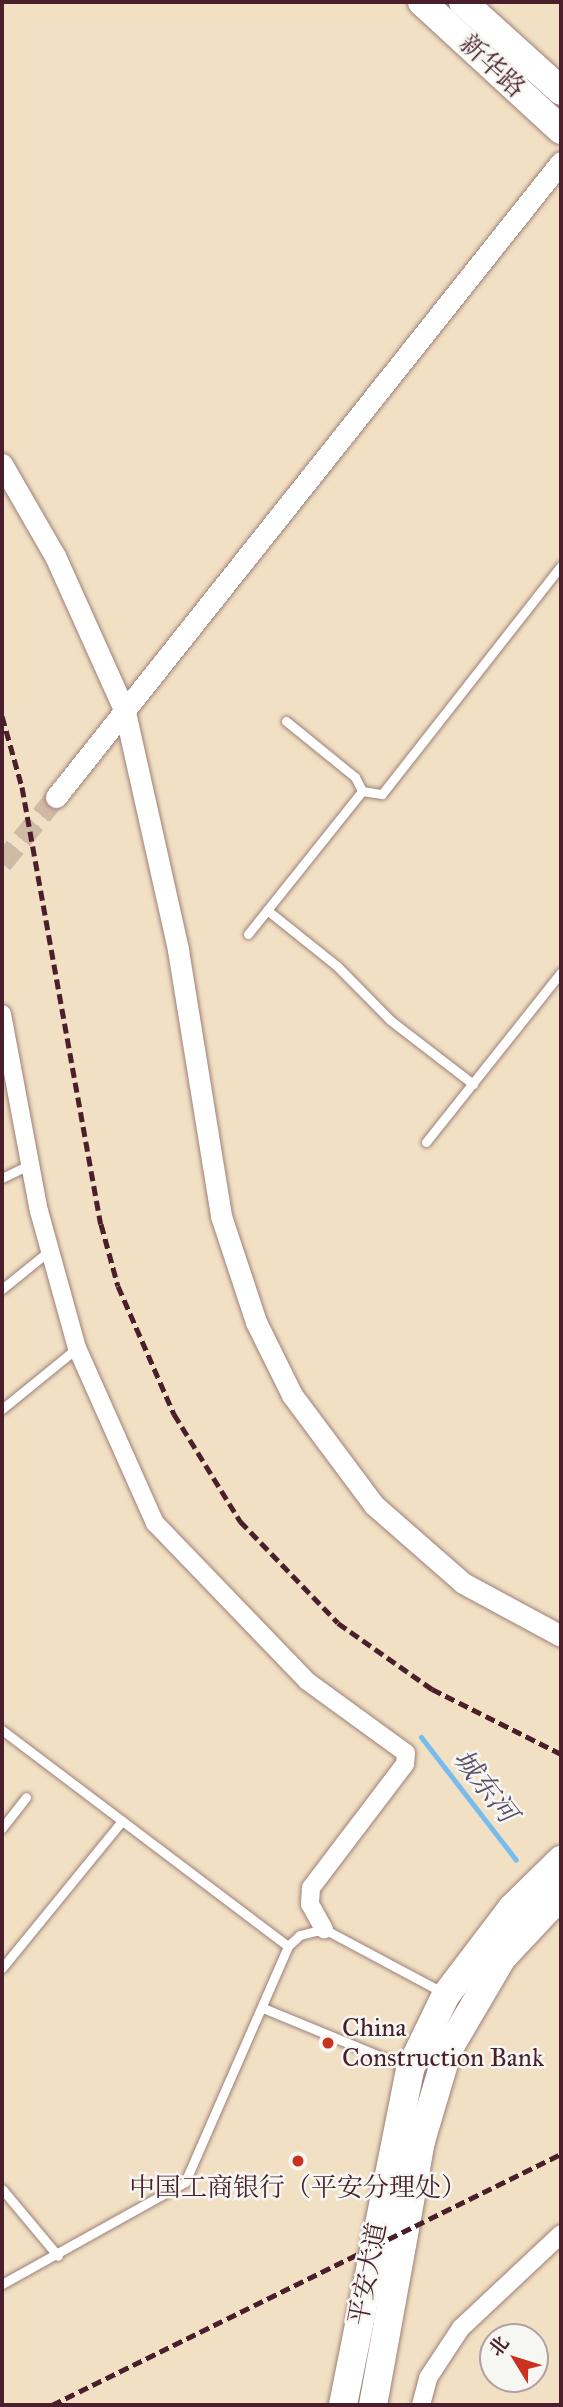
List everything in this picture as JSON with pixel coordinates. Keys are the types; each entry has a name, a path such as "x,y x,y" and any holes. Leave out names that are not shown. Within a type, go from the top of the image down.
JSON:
{"main road":[{"name":"新华路","path":"422,2 561,130"},
{"name":"新华路","path":"463,2 561,91"},
{"name":"平安大道","path":"343,2405 410,2069 446,1995 512,1908 561,1860"},
{"name":"平安大道","path":"373,2405 421,2141 448,2050 502,1958 561,1895"}],"street":[{"path":"56,797 561,162"},
{"path":"2,464 55,556 125,712 178,950 221,1216 256,1322 292,1395 373,1505 463,1583 561,1636"},
{"path":"2,1014 5,1058 50,1250 77,1348 163,1535 197,1563 307,1681 406,1753 405,1764 311,1888 310,1904 324,1929"},
{"path":"421,2405 428,2378 461,2328 561,2234"}],"lane":[{"path":"362,791 382,794 561,566"},
{"path":"286,721 355,776 362,791"},
{"path":"248,934 362,791"},
{"path":"267,911 337,967 390,1020 473,1084"},
{"path":"426,1142 561,972"},
{"path":"2,1178 31,1164"},
{"path":"2,1289 50,1250"},
{"path":"2,1409 77,1348"},
{"path":"2,1730 288,1947"},
{"path":"2,1828 26,1797"},
{"path":"2,1968 122,1821"},
{"path":"2,2284 58,2256 185,2182 288,1947 300,1935 324,1929 446,1995"},
{"path":"263,2008 410,2069"},
{"path":"2,2189 58,2256"}],"waterway":[{"name":"城东河","path":"421,1737 516,1860"}],"tunnel":[{"path":"2,863 56,797"}],"railway":[{"path":"2,716 22,787 101,1224 118,1286 174,1414 240,1521 338,1623 432,1689 561,1754"},
{"path":"52,2405 561,2154"}],"place":[{"name":"China Construction Bank","path":"328,2043"},
{"name":"中国工商银行（平安分理处）","path":"298,2161"}]}
